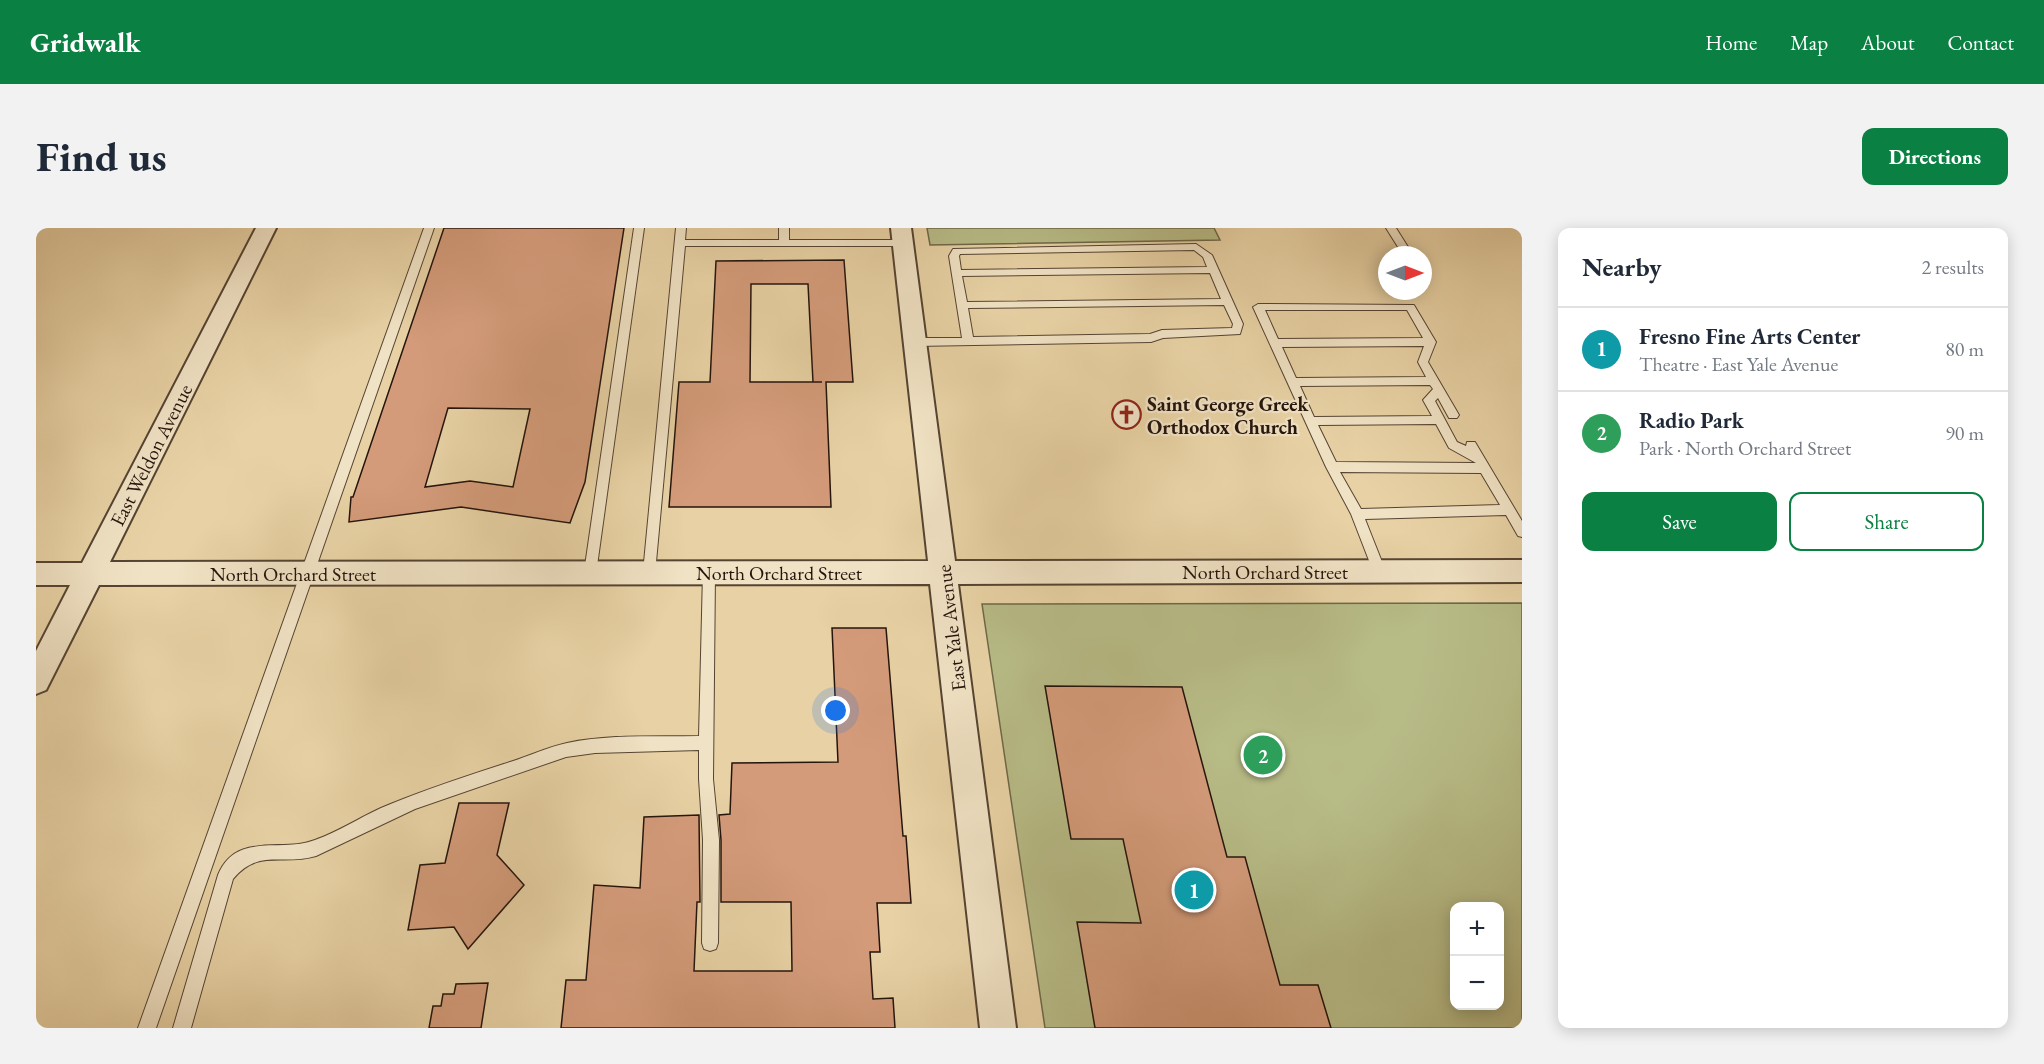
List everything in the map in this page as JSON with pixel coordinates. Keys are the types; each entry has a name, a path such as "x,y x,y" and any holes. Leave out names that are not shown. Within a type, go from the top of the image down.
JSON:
{"street":[{"name":"East Weldon Avenue","path":"36,681 266,228"},
{"name":"East Yale Avenue","path":"902,236 998,1028"},
{"name":"North Orchard Street","path":"36,574 1522,571"}],"lane":[{"path":"147,1028 429,228"},
{"path":"590,573 639,228"},
{"path":"649,573 681,228"},
{"path":"784,228 784,243"},
{"path":"1390,228 1402,246"},
{"path":"680,243 732,239 784,243 902,236"},
{"path":"915,342 1151,338 1162,334 1236,331 1238,324 1207,255 1196,247 956,251 954,256 968,340"},
{"path":"957,273 1213,270"},
{"path":"962,305 1228,302"},
{"path":"1380,572 1357,514 1332,467 1258,307 1410,307 1431,342"},
{"path":"1275,343 1431,342"},
{"path":"1431,342 1423,362 1454,415"},
{"path":"1293,382 1437,386"},
{"path":"1437,386 1429,400 1453,446 1482,463"},
{"path":"1311,421 1440,420"},
{"path":"1471,445 1522,532"},
{"path":"1332,467 1482,463"},
{"path":"1357,514 1510,510"},
{"path":"709,573 706,779 711,840 710,943"},
{"path":"182,1028 226,875 234,863 243,857 260,852 304,852 320,847 363,823 397,809 567,750 595,746 707,743"}],"green space":[{"path":"927,228 1214,228 1220,240 930,245"},
{"path":"1522,603 1522,1028 1045,1028 982,604"}],"building":[{"path":"444,228 624,228 585,482 570,523 461,507 349,522 351,497 353,497","holes":["448,408 530,409 513,487 470,481 425,487"]},
{"path":"844,260 853,382 826,382 831,507 669,507 679,382 710,382 716,261","holes":["751,284 808,284 813,382 750,382"]},
{"path":"832,628 886,628 903,836 906,836 911,903 877,903 880,952 870,952 873,999 893,998 895,1028 561,1028 566,980 586,980 594,885 640,888 644,817 699,815 700,902 697,902 694,971 792,971 791,902 721,902 719,815 730,814 732,763 838,762"},
{"path":"1045,686 1182,687 1227,857 1245,857 1280,985 1318,985 1331,1028 1095,1028 1077,922 1141,923 1123,839 1071,839"},
{"path":"459,803 509,803 497,855 524,885 468,949 454,927 408,930 420,865 445,863"},
{"path":"488,983 481,1028 429,1028 433,1006 441,1006 443,994 454,994 456,984"}],"place":[{"name":"Saint George Greek Orthodox Church","path":"1126,415"},
{"name":"Radio Park","path":"1263,755"},
{"name":"Fresno Fine Arts Center","path":"1194,890"}]}
